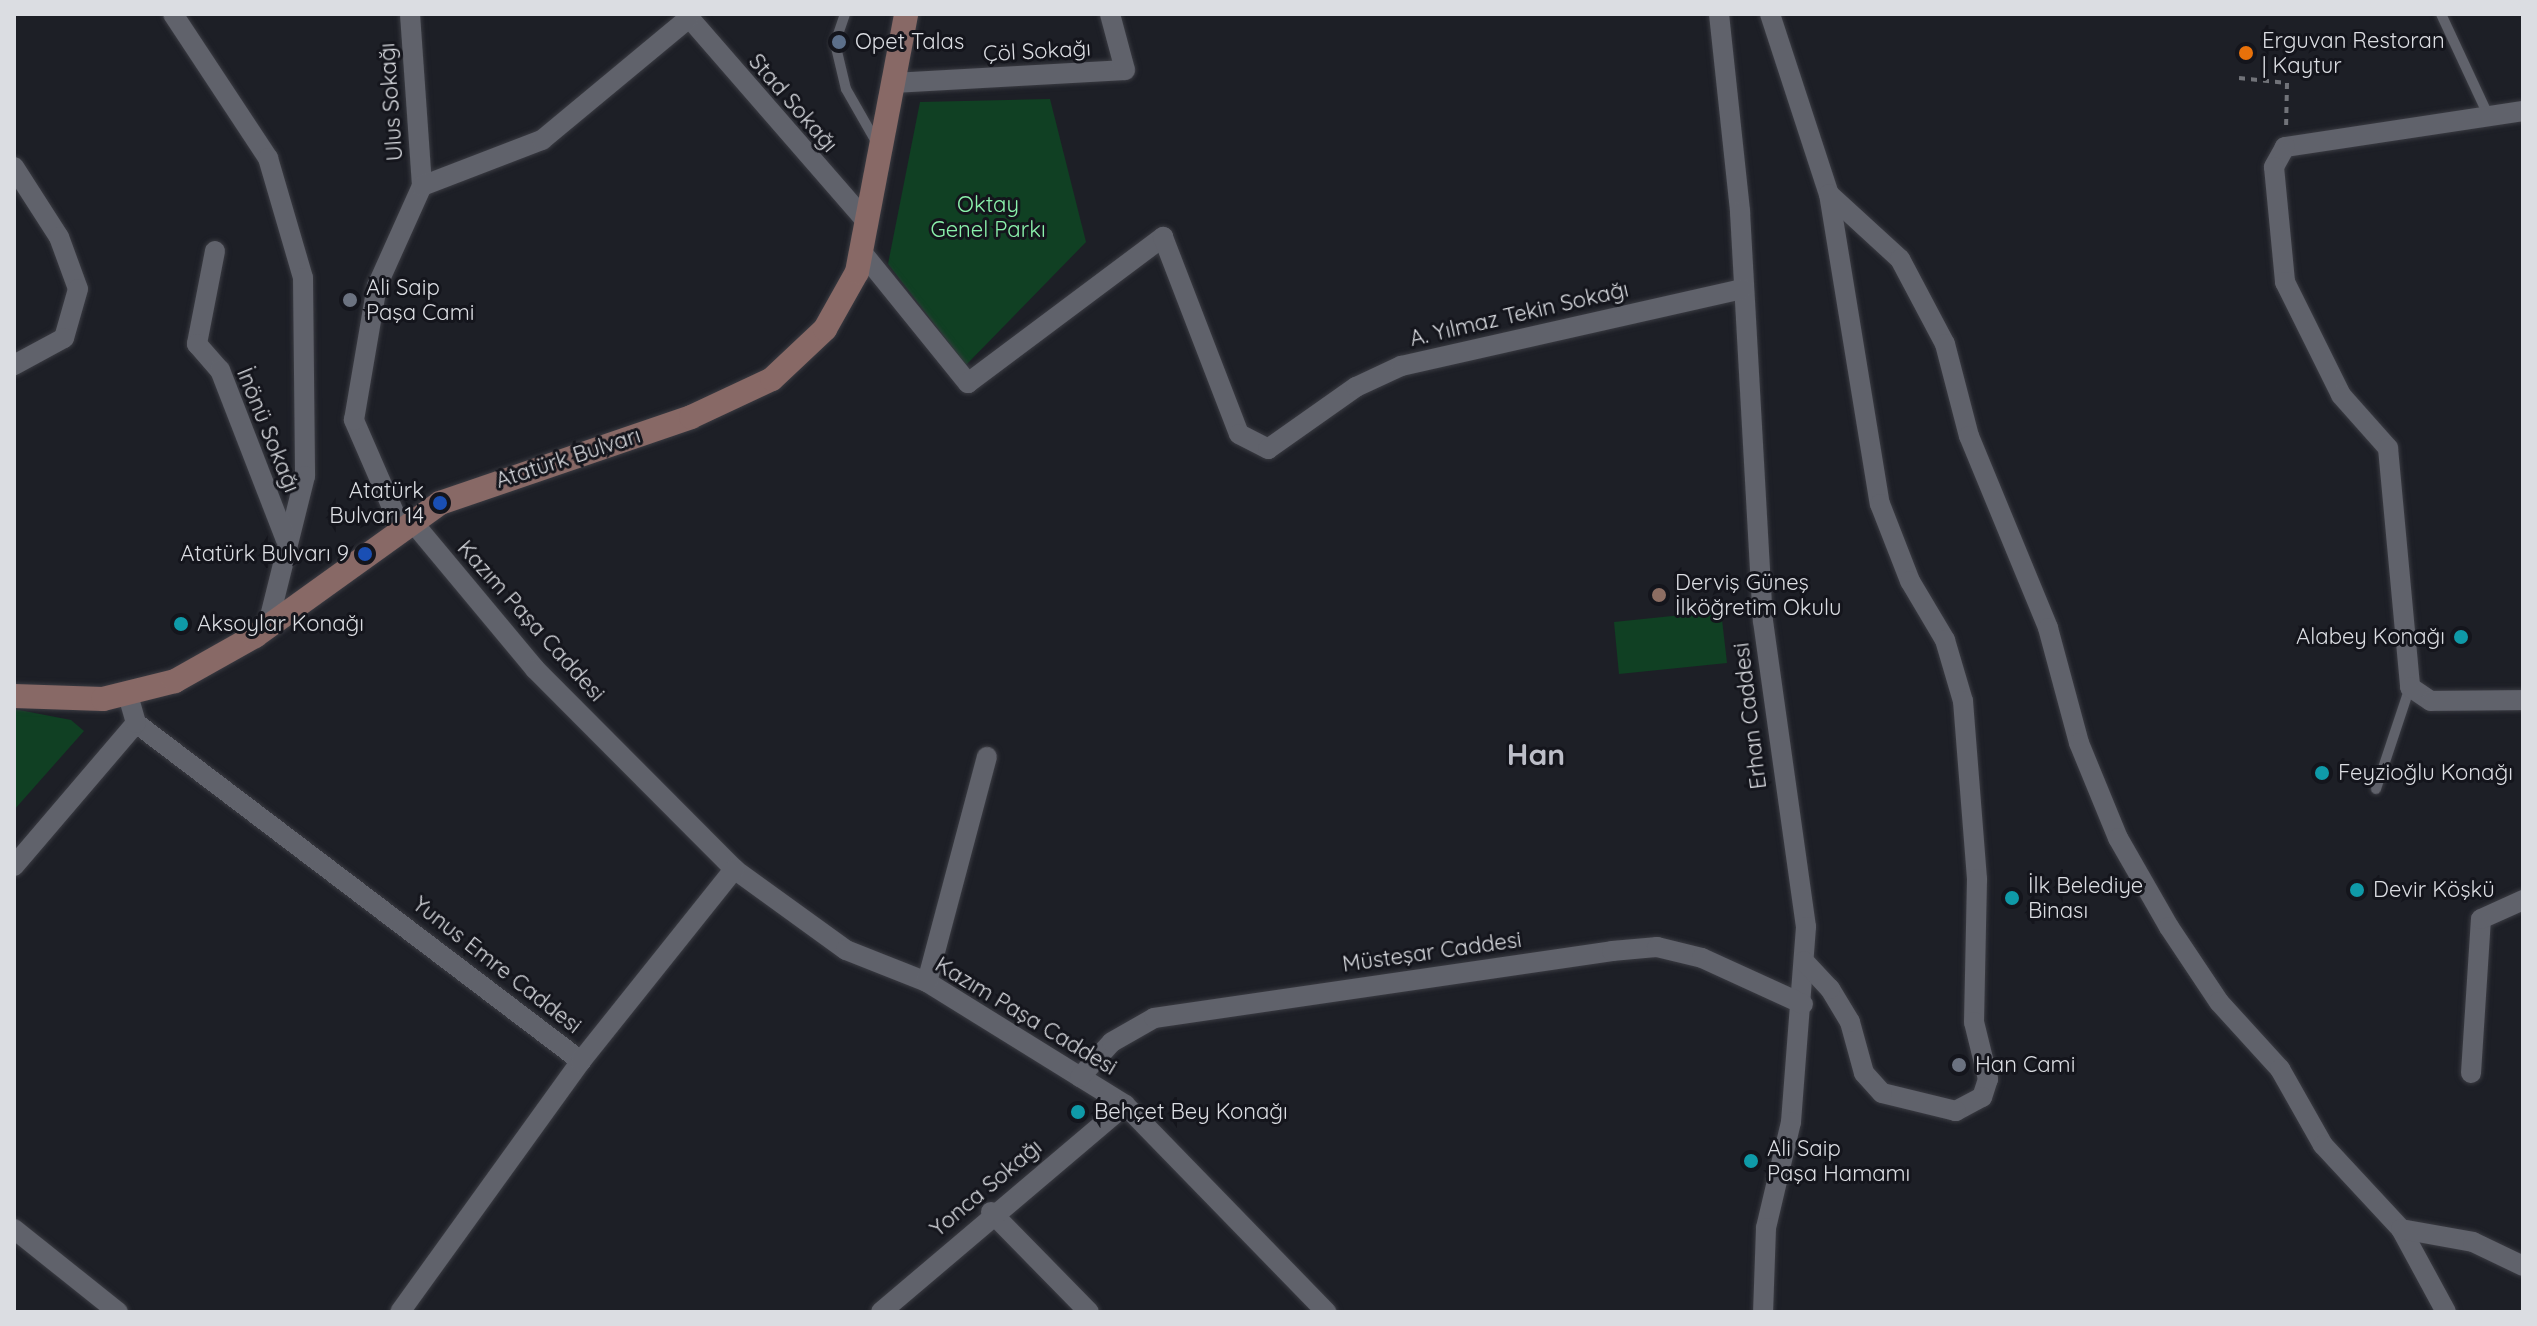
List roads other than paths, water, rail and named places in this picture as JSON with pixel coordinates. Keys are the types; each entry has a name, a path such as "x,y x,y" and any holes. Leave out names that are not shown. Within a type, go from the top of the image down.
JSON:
{"main road":[{"name":"Atatürk Bulvarı","path":"14,696 128,695 195,672 267,628 405,523 461,493 691,417 772,379 831,320 861,251 906,14"}],"street":[{"path":"173,14 254,130 297,247 309,420 305,476 286,540 267,628"},
{"name":"Ulus Sokağı","path":"410,14 422,186"},
{"name":"Çöl Sokağı","path":"894,83 1125,70 1110,14"},
{"name":"Erhan Caddesi","path":"1719,14 1742,289 1763,621 1806,927 1803,1004 1791,1122 1766,1228 1763,1312"},
{"path":"1770,14 1829,194 1880,504 1910,581 1945,640 1963,701 1976,864 1974,1022 1988,1079 1982,1097 1956,1111 1871,1084 1850,1022 1804,961"},
{"path":"422,186 542,140 687,17"},
{"name":"Stad Sokağı","path":"687,17 867,222"},
{"path":"2523,111 2285,147 2274,167 2285,282 2341,395 2377,430 2393,469 2410,687 2431,701 2523,700"},
{"path":"14,167 59,237 78,289 64,338 14,365"},
{"name":"Kazım Paşa Caddesi","path":"422,186 377,286 354,420 405,523 535,669 734,869 846,950 927,982 1125,1105 1326,1312"},
{"path":"1829,194 1900,259 1945,344 1969,436 2048,628 2079,743 2118,838 2169,927 2219,1002 2280,1069 2323,1145 2401,1229 2446,1312"},
{"name":"A. Yılmaz Tekin Sokağı","path":"861,251 968,383 1163,237 1239,434 1268,449 1356,387 1401,366 1742,289"},
{"name":"İnönü Sokağı","path":"215,251 197,344 220,370 286,540"},
{"path":"14,866 136,723 128,695"},
{"name":"Yunus Emre Caddesi","path":"136,723 581,1061 400,1312"},
{"path":"927,982 987,757"},
{"path":"581,1061 734,869"},
{"path":"2471,1073 2481,919 2523,900"},
{"name":"Müsteşar Caddesi","path":"1080,1077 1112,1042 1154,1018 1612,951 1657,947 1702,958 1803,1004"},
{"name":"Yonca Sokağı","path":"881,1312 991,1212 1125,1105"},
{"path":"991,1212 1089,1312"},
{"path":"14,1229 118,1312"},
{"path":"2401,1229 2473,1242 2523,1266"}],"lane":[{"path":"845,14 835,43 846,89 881,149"},
{"path":"2441,14 2490,118"},
{"path":"2376,789 2410,687"}],"place":[{"name":"Opet Talas","path":"839,42"},
{"name":"Erguvan Restoran | Kaytur","path":"2246,53"},
{"name":"Ali Saip Paşa Cami","path":"350,300"},
{"name":"Atatürk Bulvarı 14","path":"440,503"},
{"name":"Atatürk Bulvarı 9","path":"365,554"},
{"name":"Derviş Güneş İlköğretim Okulu","path":"1659,595"},
{"name":"Aksoylar Konağı","path":"181,624"},
{"name":"Alabey Konağı","path":"2461,637"},
{"name":"Feyzioğlu Konağı","path":"2322,773"},
{"name":"Devir Köşkü","path":"2357,890"},
{"name":"İlk Belediye Binası","path":"2012,898"},
{"name":"Han Cami","path":"1959,1065"},
{"name":"Behçet Bey Konağı","path":"1078,1112"},
{"name":"Ali Saip Paşa Hamamı","path":"1751,1161"}],"district":[{"name":"Han","path":"1536,754"}],"park label":[{"name":"Oktay Genel Parkı","path":"988,216"}]}
